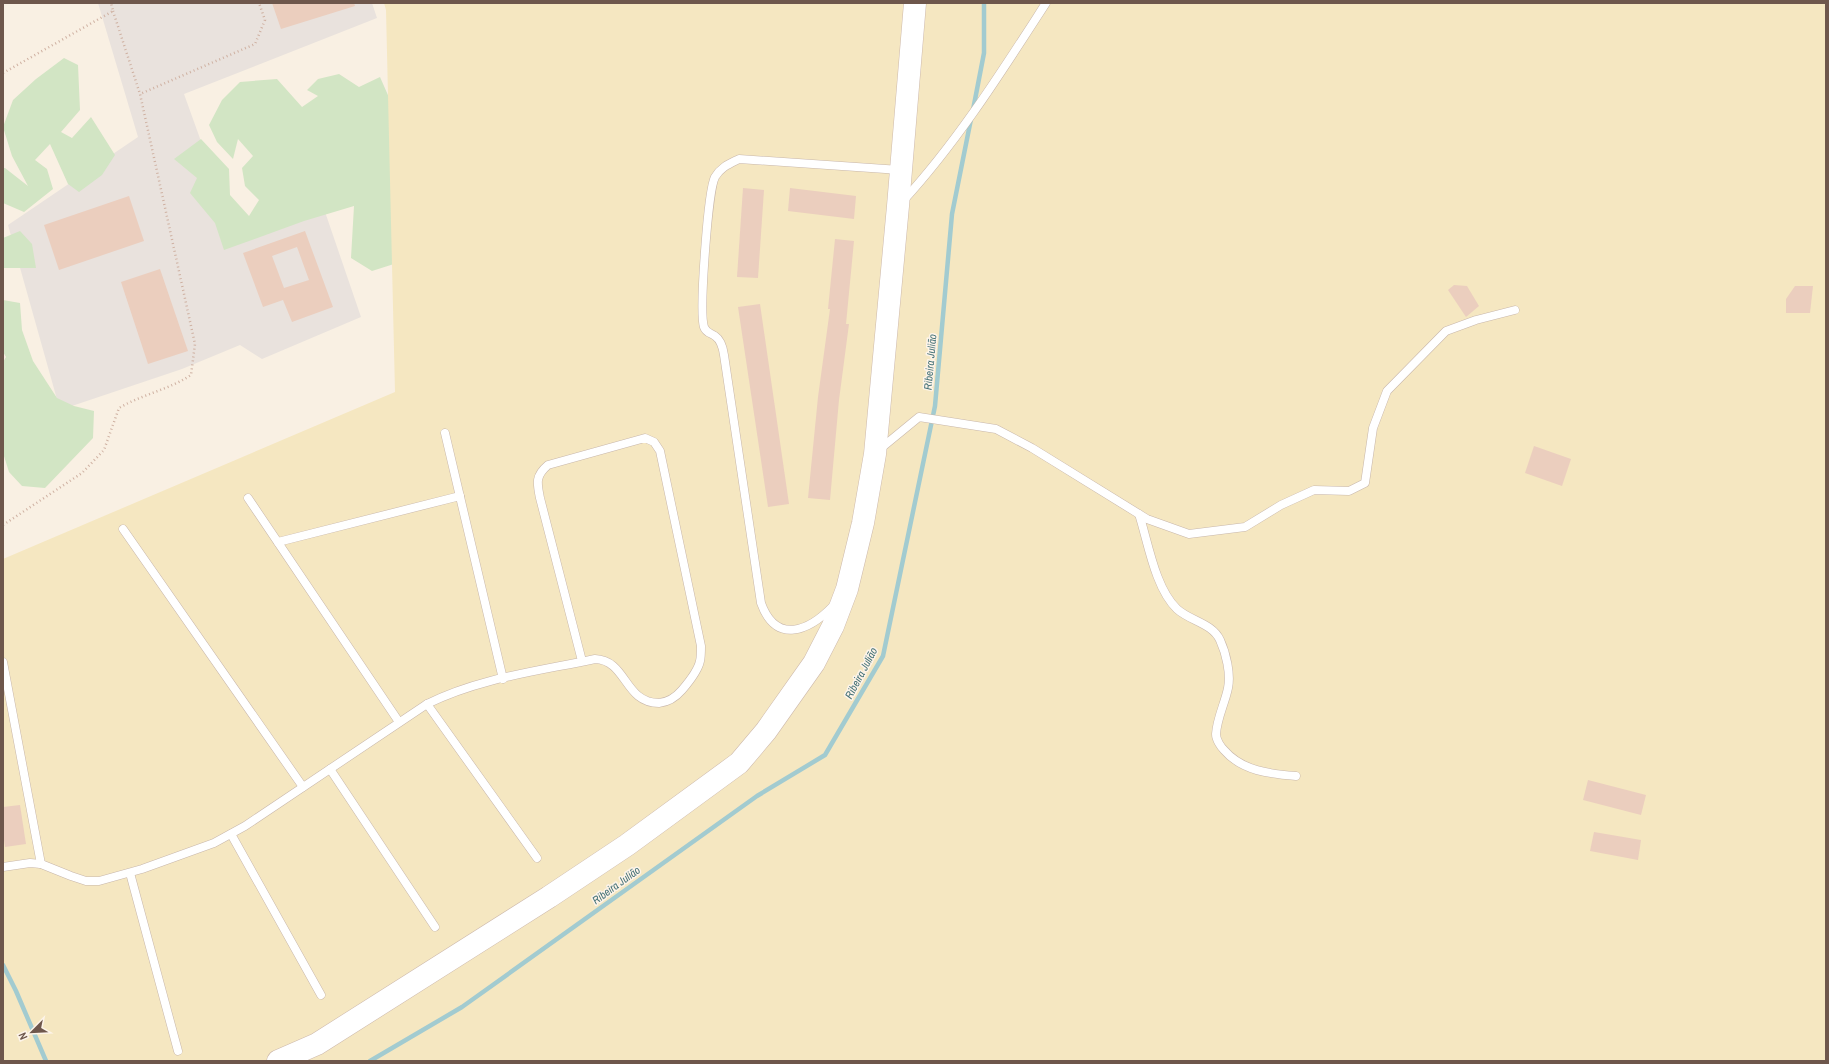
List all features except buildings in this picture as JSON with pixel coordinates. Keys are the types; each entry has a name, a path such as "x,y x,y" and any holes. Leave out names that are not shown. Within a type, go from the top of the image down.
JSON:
{"main road":[{"path":"278,1061 317,1044 549,897 627,845 739,763 766,731 814,663 833,626 847,589 863,523 875,454 915,3"}],"lane":[{"path":"898,206 934,165 999,75 1046,3"},
{"path":"847,589 832,607 813,623 802,628 780,628 769,620 763,609 724,355 719,339 705,330 703,322 702,302 708,219 714,178 723,166 739,159 901,170"},
{"path":"875,454 919,417 996,429 1032,448 1147,519 1190,534 1245,527 1281,505 1314,490 1349,491 1365,483 1373,428 1387,392 1446,331 1476,320 1515,310"},
{"path":"445,433 503,679"},
{"path":"3,867 30,862 41,864 86,881 99,881 130,873 214,843 231,834 427,704 449,693 503,679 582,662 595,659 604,659 615,667 637,696 648,703 665,702 676,697 686,685 700,662 701,646 660,451 654,442 645,438 548,465 540,472 537,484 540,498 582,662"},
{"path":"278,542 460,496"},
{"path":"248,498 399,722"},
{"path":"1139,514 1158,576 1168,597 1178,609 1216,632 1221,642 1228,669 1228,686 1218,720 1216,736 1221,747 1230,757 1245,767 1272,774 1296,776"},
{"path":"123,529 303,787"},
{"path":"3,662 41,864"},
{"path":"427,704 537,858"},
{"path":"330,769 435,927"},
{"path":"231,834 321,995"},
{"path":"130,873 178,1051"}],"path":[{"path":"3,525 82,473 104,450 119,408 136,398 177,384 191,375 195,344 140,94 111,3"},
{"path":"140,94 255,44 265,20 260,3"},
{"path":"3,73 113,11"}],"shaded area":[{"path":"98,3 372,3 377,18 184,94 235,236 323,206 361,317 262,359 240,345 182,369 60,410 8,225 138,137"}],"green space":[{"path":"64,58 78,65 80,110 61,132 72,138 91,117 115,155 102,175 79,192 68,184 50,144 35,160 47,169 53,189 24,212 3,203 3,168 28,186 12,156 3,127 13,100 36,79"},
{"path":"339,74 359,87 380,77 391,102 419,256 372,271 351,258 354,206 304,221 224,250 215,223 190,193 197,178 174,159 201,139 229,169 230,195 249,216 259,200 245,186 242,168 253,156 238,139 233,159 217,142 209,125 222,100 240,82 277,79 302,107 318,96 307,90 318,79"},
{"path":"20,231 32,244 36,268 3,268 3,238"},
{"path":"3,300 20,303 22,330 33,361 57,398 74,406 94,411 93,438 45,488 22,486 9,472 3,453 3,362 6,357 3,352"}],"sand":[{"path":"384,3 1826,3 1826,1061 3,1061 3,559 395,392 386,10"}],"waterway":[{"name":"Ribeira Julião","path":"973,110 984,53 984,3"},
{"name":"Ribeira Julião","path":"370,1061 462,1007 757,796 825,755 883,656 935,406 952,214 971,119"},
{"path":"3,965 16,991 46,1061"}]}
